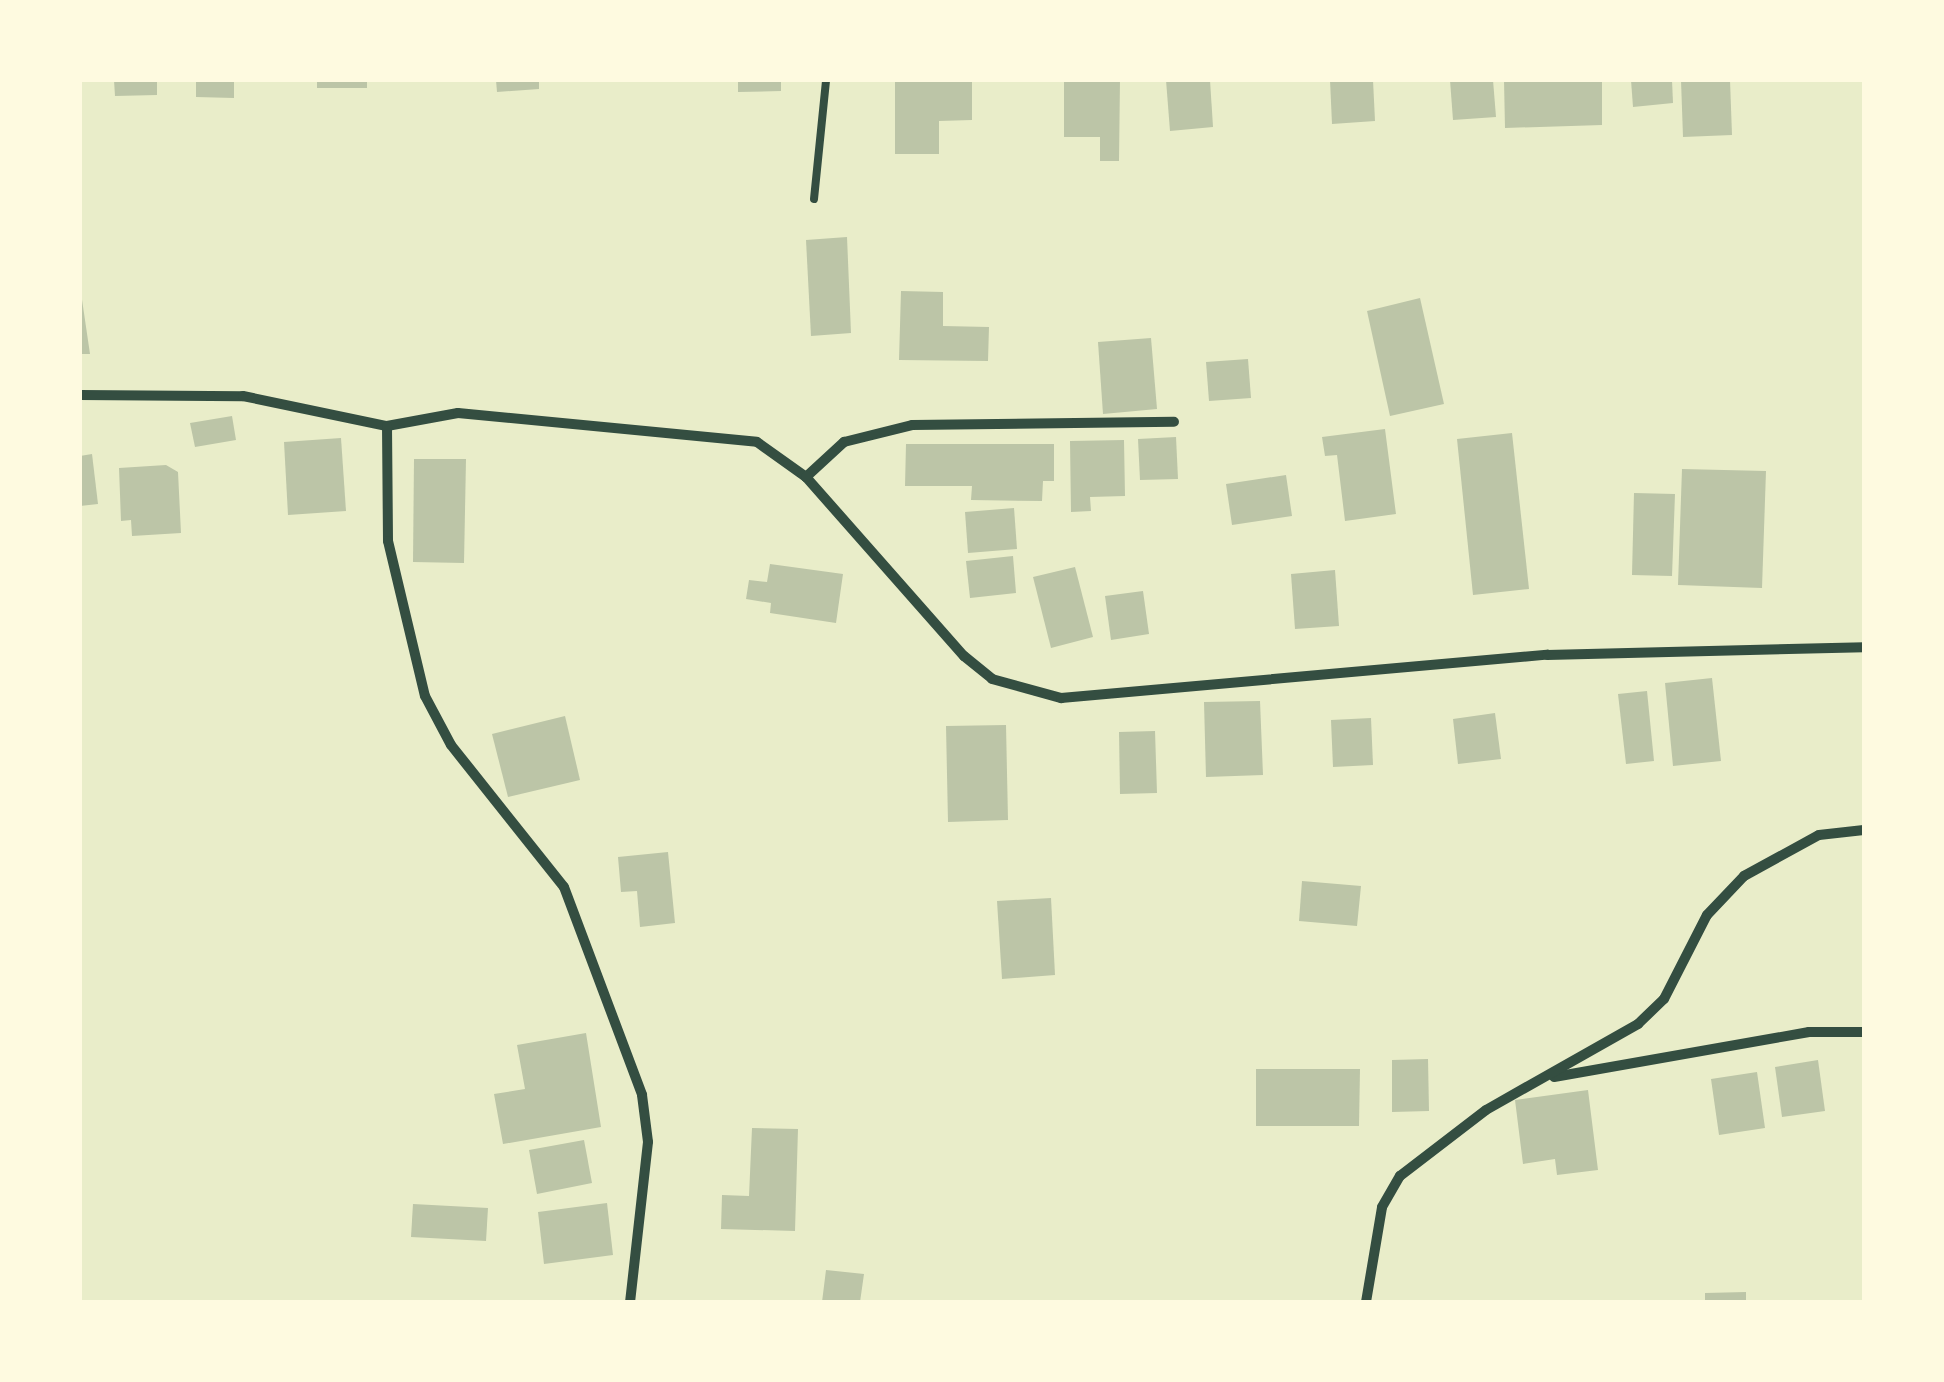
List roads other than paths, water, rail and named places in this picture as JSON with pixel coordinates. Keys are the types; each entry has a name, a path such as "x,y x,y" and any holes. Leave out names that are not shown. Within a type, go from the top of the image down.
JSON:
{"street":[{"path":"80,395 243,396 386,426 458,413 757,442 806,477 964,656 992,679 1061,698 1547,655 1864,647"},
{"path":"806,477 844,442 912,425 1174,422"},
{"path":"386,426 388,541 425,696 450,745 564,887 642,1095 648,1142 630,1302"},
{"path":"1366,1302 1382,1207 1400,1176 1538,1080 1604,1048 1664,999 1707,915 1744,876 1819,835 1864,830"},
{"path":"1538,1080 1809,1032 1864,1032"}],"lane":[{"path":"814,200 826,80"}]}
